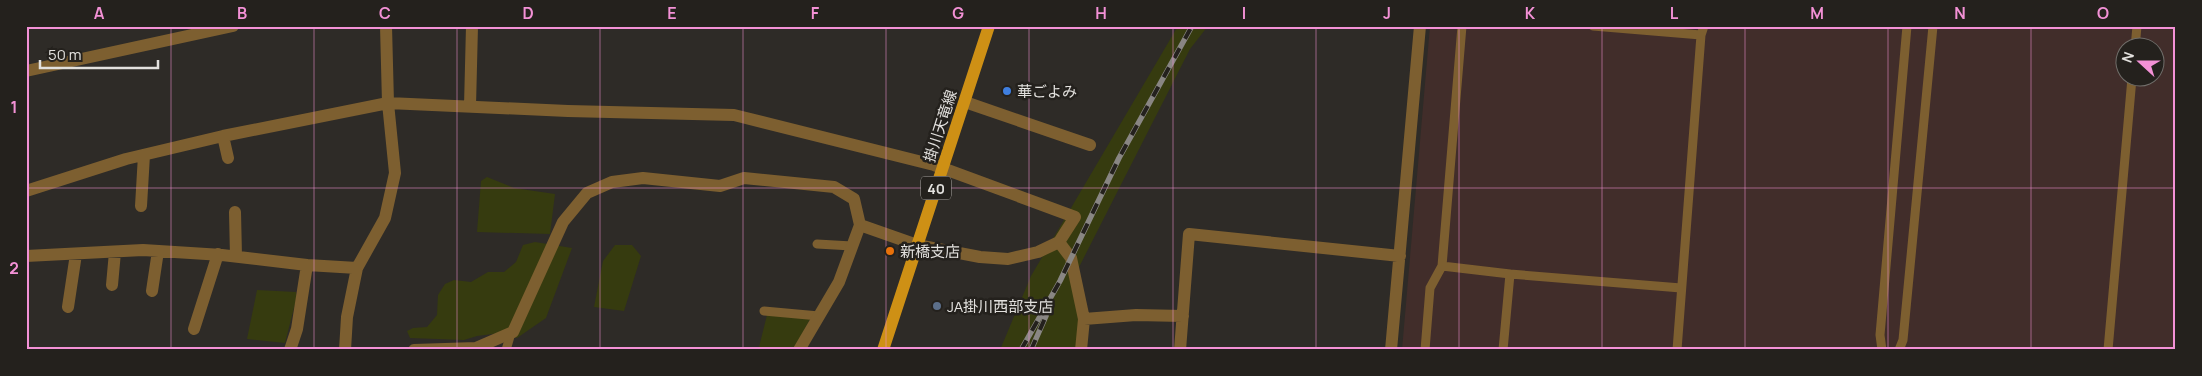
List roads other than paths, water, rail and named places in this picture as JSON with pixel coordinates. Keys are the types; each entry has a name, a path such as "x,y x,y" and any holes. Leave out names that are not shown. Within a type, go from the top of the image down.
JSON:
{"main road":[{"name":"掛川天竜線","path":"883,350 990,26"}],"street":[{"path":"26,71 233,26"},
{"path":"345,350 347,317 357,268 385,218 395,173 388,103 386,26"},
{"path":"470,106 472,26"},
{"path":"1391,350 1420,26"},
{"path":"965,102 1090,145"},
{"path":"26,191 144,154 388,103 734,115 943,169 1075,217 1059,242 1038,252 1008,259 980,258 918,245 860,225"},
{"path":"223,136 228,158"},
{"path":"141,206 144,154"},
{"path":"414,350 476,349 513,332 563,222 587,193 612,182 643,178 720,186 744,178 834,187 854,199 860,225 839,282 799,350"},
{"path":"235,212 236,256"},
{"path":"1180,350 1189,234 1400,256"},
{"path":"1059,242 1071,258 1084,319 1082,350"},
{"path":"26,256 158,251 218,254 307,265 357,268"},
{"path":"152,290 158,251"},
{"path":"112,285 115,252"},
{"path":"68,307 76,254"},
{"path":"194,329 218,254"},
{"path":"290,350 296,329 307,265"},
{"path":"1084,319 1136,315 1182,316"}],"lane":[{"path":"1425,350 1430,288 1442,266 1462,26"},
{"path":"1592,26 1703,31 1677,350"},
{"path":"1882,350 1880,335 1907,26"},
{"path":"1899,350 1903,340 1933,26"},
{"path":"2108,350 2131,88"},
{"path":"817,244 852,246"},
{"path":"1442,266 1510,274 1681,288"},
{"path":"1503,350 1510,274"},
{"path":"764,311 819,316"},
{"path":"506,350 511,333"}],"railway":[{"path":"1021,350 1060,281 1119,158 1192,26"},
{"path":"1031,350 1046,316"}],"place":[{"name":"華ごよみ","path":"1007,91"},
{"name":"新橋支店","path":"890,251"},
{"name":"JA掛川西部支店","path":"937,306"}]}
